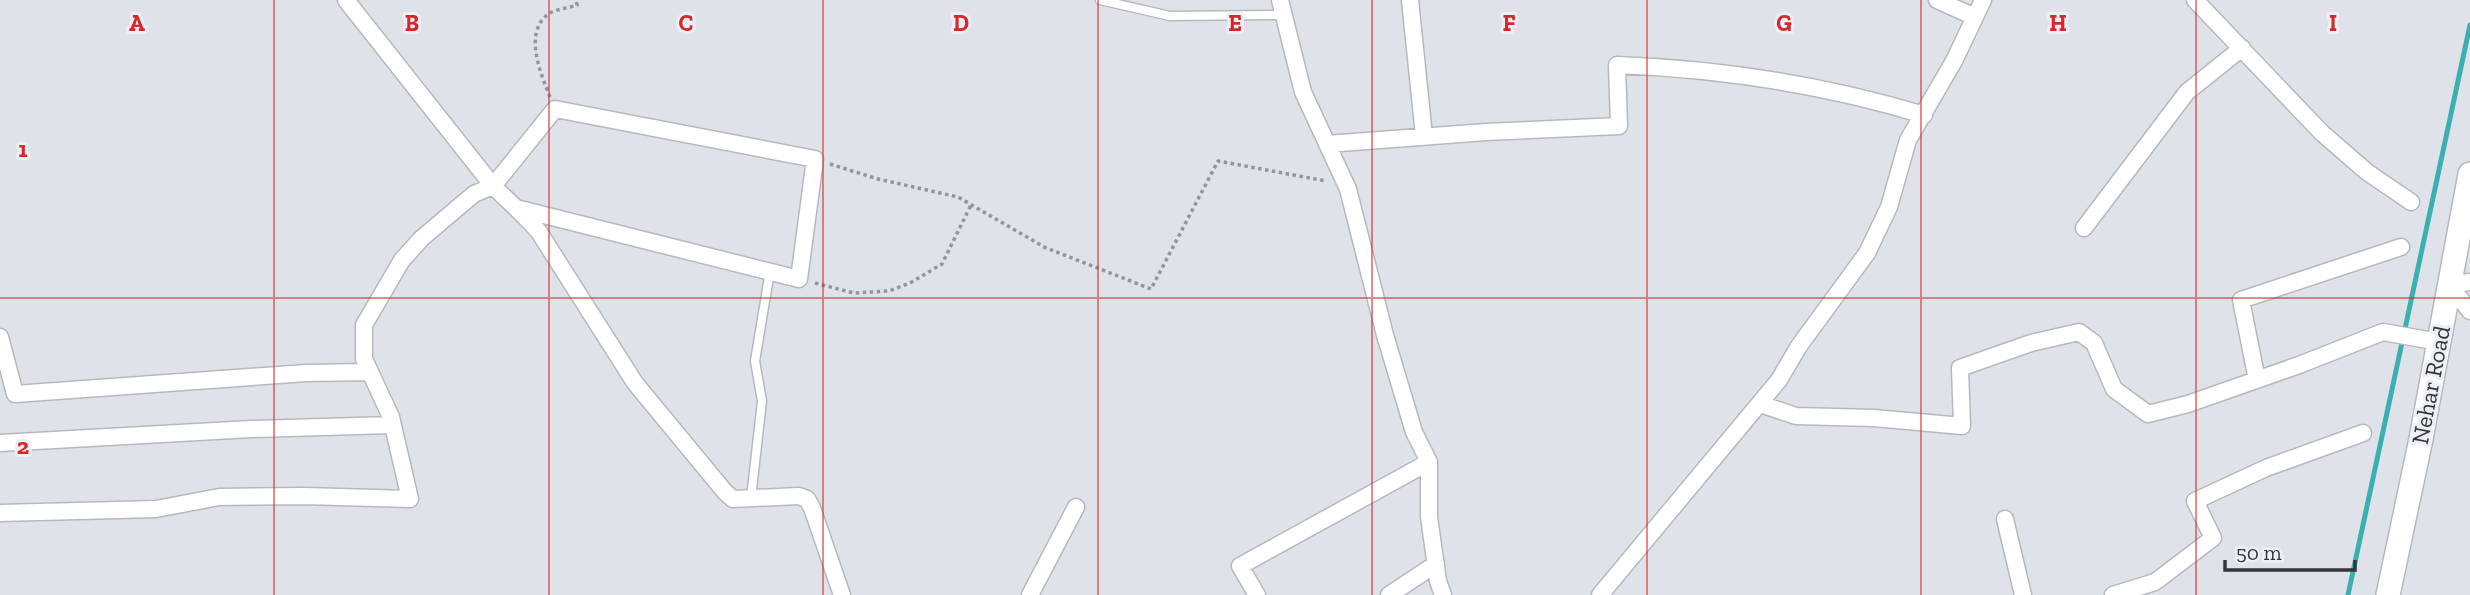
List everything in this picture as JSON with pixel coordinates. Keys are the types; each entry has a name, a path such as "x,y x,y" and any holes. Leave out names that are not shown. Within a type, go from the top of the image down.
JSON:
{"main road":[{"name":"Nehar Road","path":"2388,595 2433,341 2460,284 2470,174"}],"street":[{"path":"0,513 156,509 219,497 410,499 392,425 364,359 364,325 402,260 422,238 474,194 494,186 555,109 815,159 799,279 520,209 507,201 494,186 346,0"},
{"path":"1410,0 1424,136"},
{"path":"1937,0 1975,17"},
{"path":"1600,595 1779,380 1799,346 1867,253 1889,207 1908,139 1924,115 1983,0"},
{"path":"2195,0 2322,133 2367,172 2411,202"},
{"path":"1282,8 1303,92 1346,185 1385,335 1414,432 1429,462 1429,517 1443,595"},
{"path":"2084,228 2187,92 2242,48"},
{"path":"1327,144 1619,126 1617,65 1678,67 1758,77 1887,104 1924,115"},
{"path":"520,209 554,253 635,383 725,492 733,499 799,496 807,499 842,595"},
{"path":"2257,380 2241,300 2401,247"},
{"path":"2460,284 2470,311"},
{"path":"1760,404 1796,416 1874,418 1962,426 1960,368 2031,343 2079,332 2094,343 2114,389 2148,414 2188,404 2257,380 2382,332 2433,341"},
{"path":"0,337 15,394 306,373 370,372"},
{"path":"0,443 251,429 392,425"},
{"path":"2113,595 2155,582 2213,538 2195,501 2266,468 2363,433"},
{"path":"1257,595 1240,566 1429,462"},
{"path":"1030,595 1076,507"},
{"path":"2005,519 2023,595"},
{"path":"1389,595 1436,564"}],"lane":[{"path":"1100,0 1170,16 1282,8"},
{"path":"751,498 762,401 755,361 770,271"}],"path":[{"path":"555,109 535,56 540,24 550,13 577,5 576,0"},
{"path":"815,159 878,179 958,197 1044,247 1151,289 1218,161 1346,185"},
{"path":"799,279 854,293 889,291 910,283 942,264 971,205"}],"waterway":[{"path":"2348,595 2470,25"}]}
